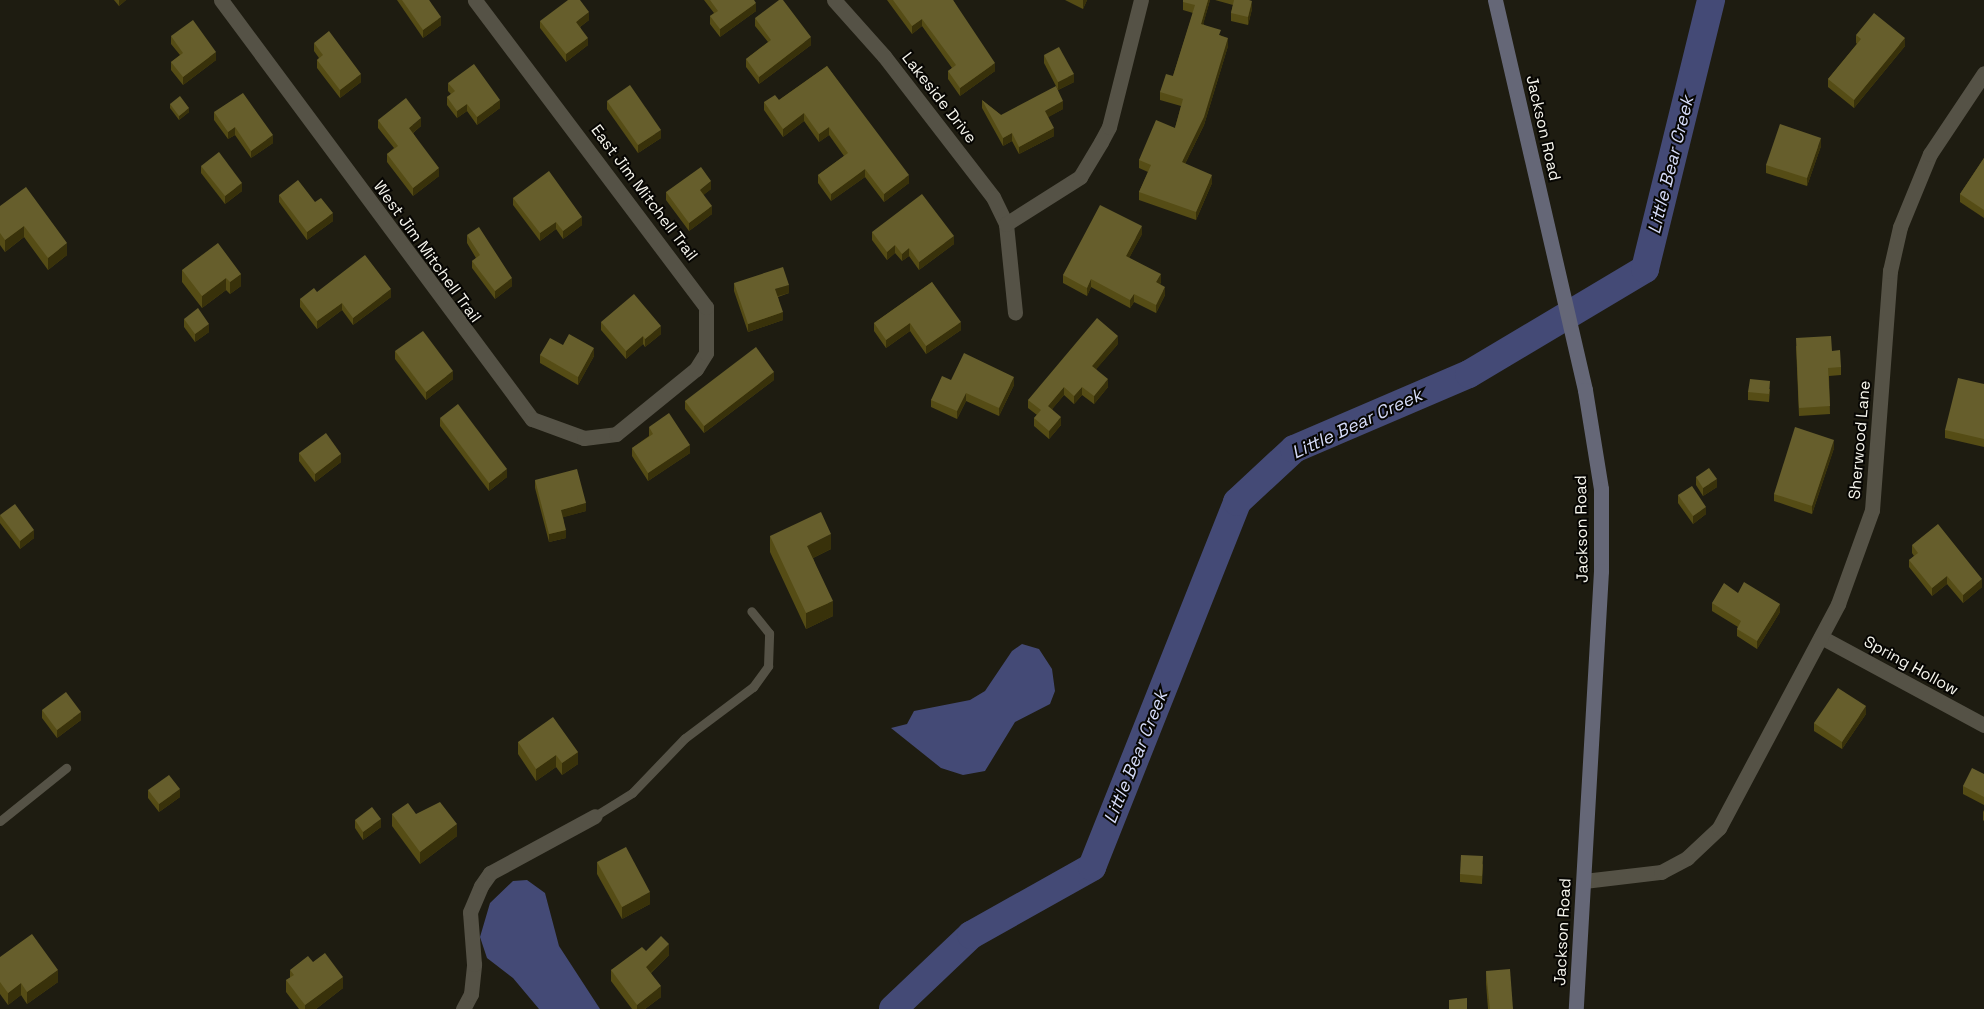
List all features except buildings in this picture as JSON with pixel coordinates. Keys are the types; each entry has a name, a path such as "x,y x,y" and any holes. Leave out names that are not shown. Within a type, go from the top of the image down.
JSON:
{"main road":[{"name":"Jackson Road","path":"1495,0 1578,356 1601,489 1584,881 1576,1009"}],"street":[{"name":"West Jim Mitchell Trail","path":"221,0 532,419 599,439 616,434 648,410"},
{"name":"East Jim Mitchell Trail","path":"475,0 706,307 706,353 696,369 648,410"},
{"name":"Lakeside Drive","path":"834,0 884,56 987,189 1006,224"},
{"path":"1015,313 1006,224 1080,177 1109,127 1141,0"},
{"name":"Sherwood Lane","path":"1584,881 1660,872 1707,841 1738,799 1821,637 1851,572 1872,510 1890,271 1900,227 1930,154 1984,72"},
{"name":"Spring Hollow","path":"1821,637 1984,725"},
{"path":"463,1009 471,994 474,964 470,912 481,886 498,868 595,816"}],"lane":[{"path":"595,816 632,793 685,738 753,687 768,666 769,633 751,611"},
{"path":"0,821 66,768"}],"water":[{"path":"1022,644 1039,649 1052,669 1055,691 1050,704 1015,722 985,771 963,775 941,768 891,728 907,724 914,711 970,700 985,691 1012,651"},
{"path":"527,880 545,893 559,946 600,1009 539,1009 513,978 487,958 480,937 490,903 513,881"}],"waterway":[{"name":"Little Bear Creek","path":"893,1009 971,935 1092,867 1237,502 1294,449 1469,374 1645,269 1711,0"}]}
